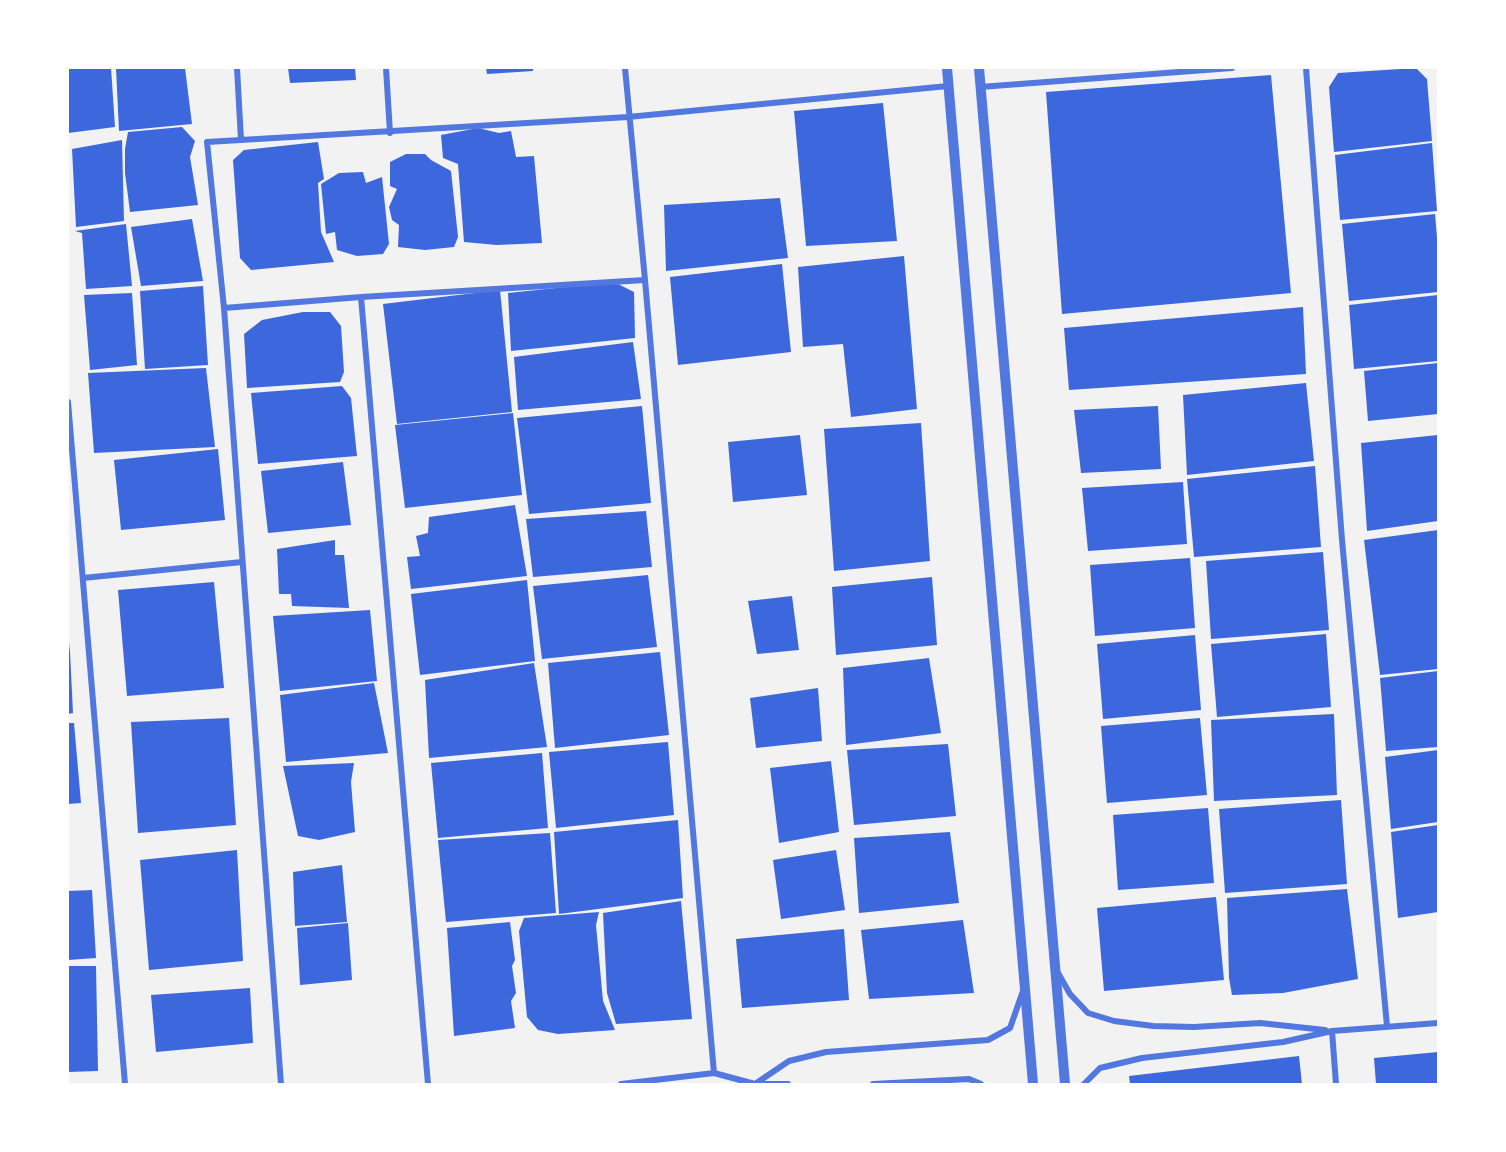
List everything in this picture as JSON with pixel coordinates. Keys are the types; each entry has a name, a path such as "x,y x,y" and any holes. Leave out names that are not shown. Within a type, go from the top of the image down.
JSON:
{"street":[{"path":"237,68 241,140"},
{"path":"386,68 390,133"},
{"path":"625,68 714,1073"},
{"path":"947,68 1033,1084"},
{"path":"979,68 1065,1084"},
{"path":"980,87 1232,68"},
{"path":"1306,68 1342,540 1387,1026"},
{"path":"281,1084 224,308 207,142 390,133 628,117 948,86"},
{"path":"224,308 361,297 645,280"},
{"path":"361,297 428,1084"},
{"path":"68,402 125,1084"},
{"path":"83,578 242,562"},
{"path":"1055,966 1070,994 1088,1012 1114,1021 1153,1026 1194,1027 1260,1023 1332,1031"},
{"path":"755,1084 789,1061 826,1052 988,1040 1010,1028 1025,987"},
{"path":"1084,1084 1100,1068 1142,1058 1282,1042 1332,1031 1438,1023"},
{"path":"1332,1031 1336,1084"},
{"path":"621,1084 714,1073 755,1084 788,1084"},
{"path":"873,1084 969,1079 981,1084"}],"building":[{"path":"68,68 111,68 115,127 68,133"},
{"path":"116,68 185,68 192,124 119,131"},
{"path":"288,68 355,68 356,80 290,83"},
{"path":"486,68 533,68 533,71 487,74"},
{"path":"1416,68 1427,79 1432,141 1334,152 1329,87 1338,73"},
{"path":"1271,75 1291,293 1062,314 1046,92"},
{"path":"883,103 897,241 806,246 794,111"},
{"path":"182,127 195,141 190,157 198,205 130,212 125,173 128,132"},
{"path":"478,128 499,133 511,131 516,157 534,156 542,243 497,245 464,242 458,164 443,158 441,135"},
{"path":"122,140 124,221 76,227 72,149"},
{"path":"318,142 324,179 318,183 321,232 334,262 251,270 240,258 233,160 244,150"},
{"path":"1432,143 1437,211 1340,220 1335,155"},
{"path":"406,154 425,154 451,171 458,237 454,247 425,250 398,247 399,225 392,220 389,207 397,189 390,186 390,162"},
{"path":"363,172 366,183 382,177 389,244 383,254 357,256 337,250 335,232 326,234 321,184 339,173"},
{"path":"780,198 788,258 666,271 664,205"},
{"path":"1435,214 1438,292 1349,301 1342,224"},
{"path":"192,219 203,281 141,286 131,227"},
{"path":"126,224 132,286 86,289 82,233 75,231"},
{"path":"904,256 917,409 851,417 843,344 803,347 798,267"},
{"path":"782,264 791,352 678,365 670,277"},
{"path":"614,282 634,292 635,338 511,351 508,293"},
{"path":"203,286 208,365 145,369 140,291"},
{"path":"500,290 512,412 397,424 383,304"},
{"path":"132,293 137,365 90,370 84,295"},
{"path":"1438,295 1438,361 1354,369 1349,305"},
{"path":"1303,307 1306,374 1069,390 1064,328"},
{"path":"303,312 330,312 341,326 344,372 340,382 247,388 244,334 262,320"},
{"path":"633,342 641,399 518,410 514,357"},
{"path":"1438,363 1438,414 1368,421 1364,371"},
{"path":"206,368 215,447 94,453 88,373"},
{"path":"1306,383 1314,461 1187,475 1183,395"},
{"path":"342,386 351,398 357,456 258,464 251,393"},
{"path":"642,406 651,503 529,514 517,418"},
{"path":"1158,406 1161,469 1081,473 1074,410"},
{"path":"513,413 522,495 405,508 395,425"},
{"path":"921,423 930,561 834,571 824,429"},
{"path":"800,435 807,495 733,502 728,442"},
{"path":"1438,435 1438,521 1367,531 1361,443"},
{"path":"218,449 225,520 121,530 114,460"},
{"path":"343,462 351,525 268,533 261,471"},
{"path":"1315,466 1321,547 1194,557 1187,479"},
{"path":"1183,482 1187,544 1088,551 1082,488"},
{"path":"515,505 527,576 411,589 407,557 420,556 416,536 428,533 429,517"},
{"path":"646,511 652,567 533,577 526,519"},
{"path":"1438,530 1438,669 1380,675 1364,540"},
{"path":"335,540 335,555 344,555 349,608 292,606 291,594 279,594 277,549"},
{"path":"1323,552 1329,630 1211,639 1206,561"},
{"path":"1190,558 1195,628 1095,636 1090,565"},
{"path":"648,575 657,647 542,659 533,586"},
{"path":"932,577 937,645 836,655 832,587"},
{"path":"527,580 535,661 420,675 411,594"},
{"path":"214,582 224,688 127,696 118,590"},
{"path":"792,596 799,650 757,654 748,601"},
{"path":"370,610 377,681 280,691 273,616"},
{"path":"1326,634 1331,707 1217,717 1211,644"},
{"path":"1195,635 1201,710 1103,719 1097,644"},
{"path":"68,643 73,713 68,714"},
{"path":"660,652 669,735 555,748 548,663"},
{"path":"929,658 941,733 846,745 843,668"},
{"path":"534,663 547,747 429,758 425,680"},
{"path":"1438,671 1438,747 1386,751 1380,678"},
{"path":"374,683 388,753 286,762 280,695"},
{"path":"818,688 822,741 756,748 750,698"},
{"path":"1334,714 1337,795 1214,801 1211,720"},
{"path":"229,718 236,825 138,833 131,722"},
{"path":"1200,718 1207,795 1107,803 1101,726"},
{"path":"68,723 74,723 81,803 68,804"},
{"path":"668,742 674,815 556,828 549,752"},
{"path":"948,744 956,816 854,825 847,750"},
{"path":"1438,750 1438,822 1391,829 1385,757"},
{"path":"542,753 548,828 438,838 431,763"},
{"path":"831,761 839,832 779,843 770,768"},
{"path":"354,763 351,782 355,832 319,840 298,836 283,766"},
{"path":"1341,800 1347,884 1225,893 1219,809"},
{"path":"1208,808 1214,883 1118,890 1113,815"},
{"path":"678,820 683,898 559,914 554,832"},
{"path":"1438,825 1438,912 1398,918 1391,832"},
{"path":"950,832 959,903 859,913 854,838"},
{"path":"550,833 556,913 446,922 438,840"},
{"path":"237,850 243,961 149,970 140,860"},
{"path":"836,850 845,910 781,919 773,860"},
{"path":"342,865 347,922 295,926 293,872"},
{"path":"1347,889 1358,979 1283,993 1232,995 1229,978 1227,898"},
{"path":"92,890 96,958 68,960 68,891"},
{"path":"1216,897 1224,980 1104,991 1097,908"},
{"path":"681,901 692,1019 616,1024 607,993 603,913"},
{"path":"599,912 596,925 603,1001 615,1030 558,1034 538,1030 527,1017 519,931 524,918"},
{"path":"963,920 974,993 869,999 861,930"},
{"path":"510,922 515,960 512,966 516,993 511,1001 515,1028 454,1036 447,928"},
{"path":"348,923 352,980 300,985 297,928"},
{"path":"844,929 849,1000 742,1008 736,939"},
{"path":"68,966 96,966 98,1071 68,1072"},
{"path":"250,988 253,1043 156,1052 151,995"},
{"path":"1438,1052 1438,1084 1376,1084 1374,1058"},
{"path":"1299,1056 1302,1084 1130,1084 1129,1076"}]}
